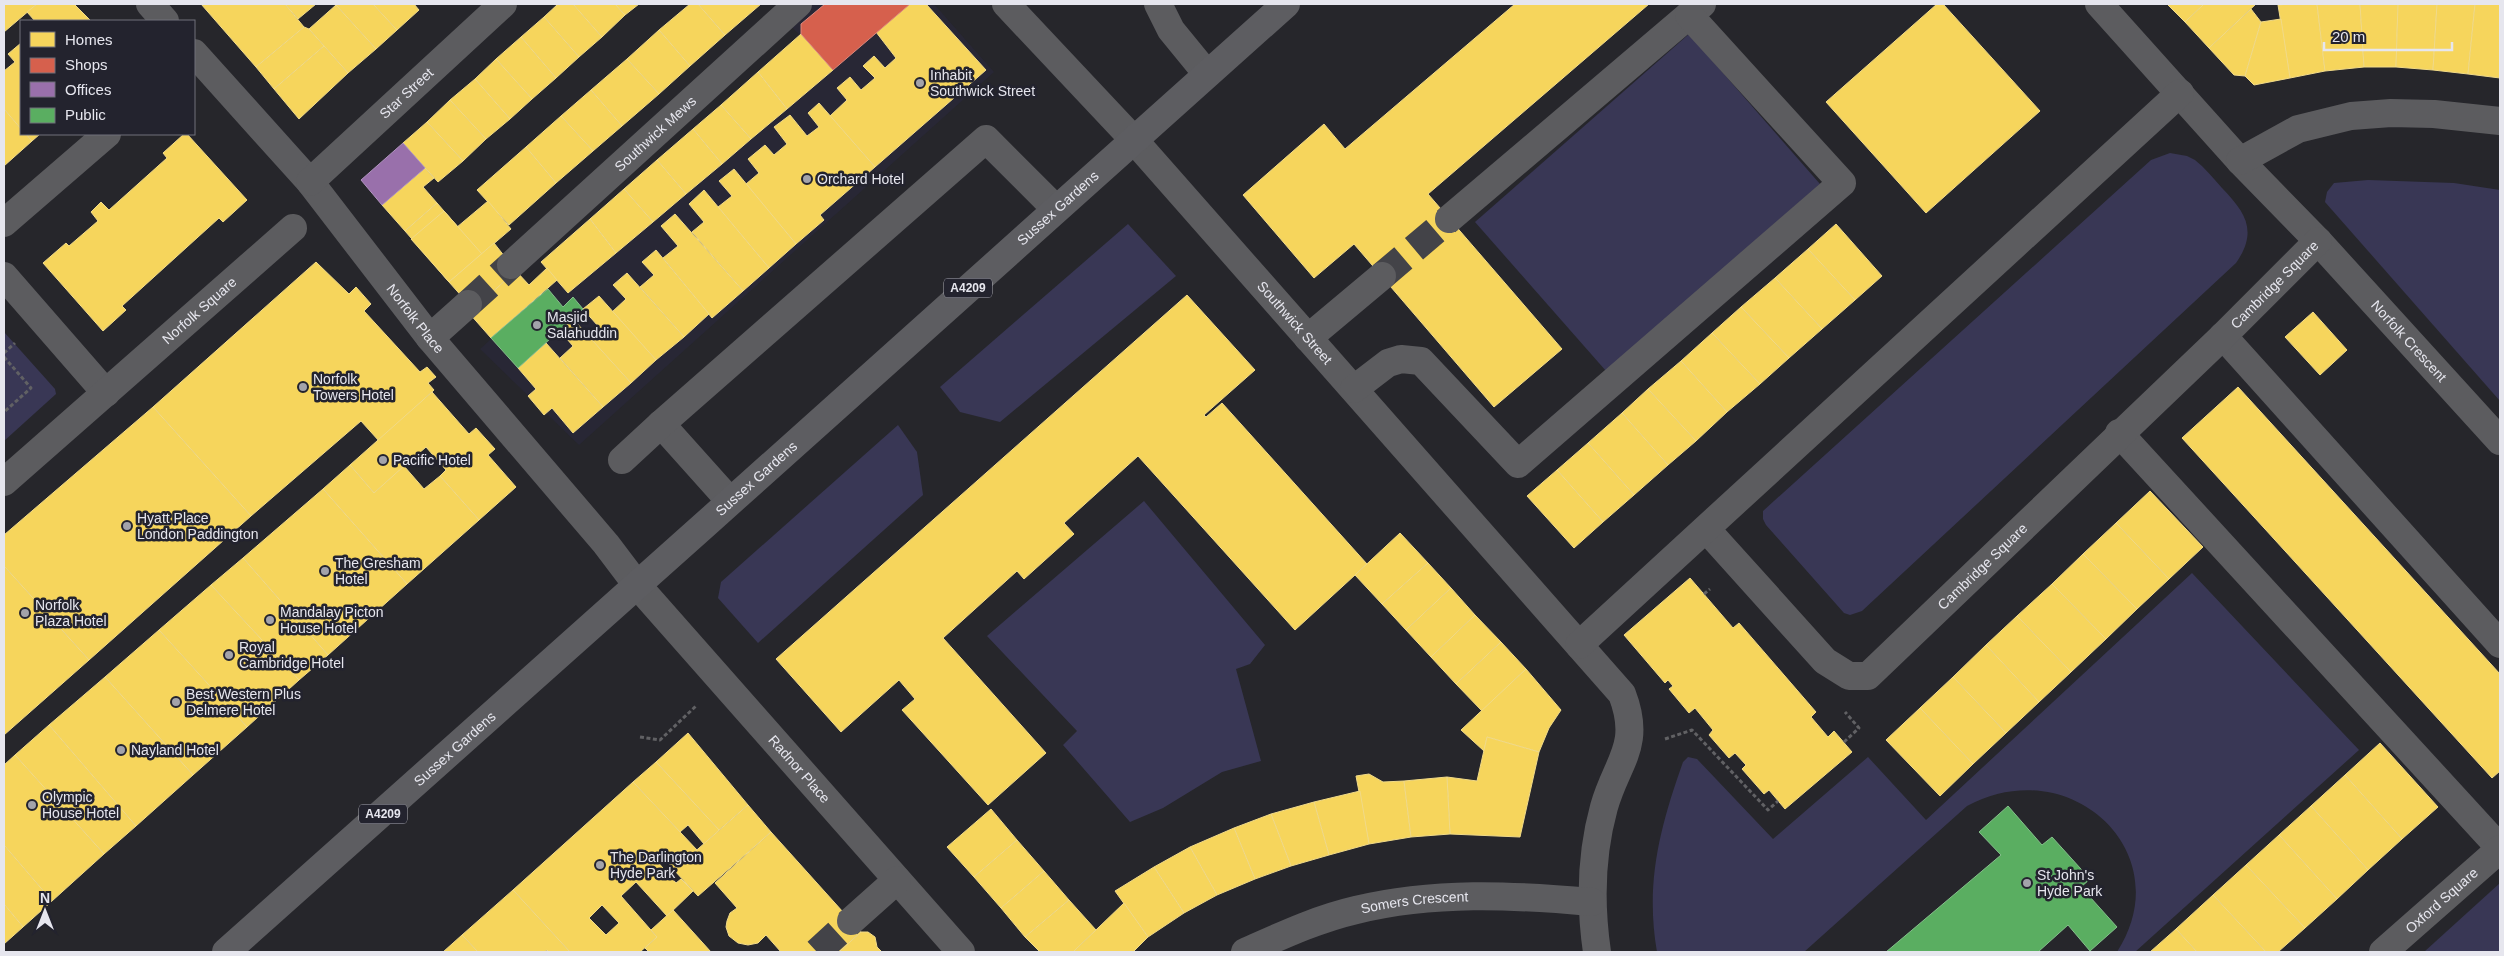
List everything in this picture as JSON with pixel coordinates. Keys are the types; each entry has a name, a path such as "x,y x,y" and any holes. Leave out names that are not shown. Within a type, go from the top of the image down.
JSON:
{"main road":[{"name":"Sussex Gardens","path":"226,952 548,668 637,585 1286,4"}],"street":[{"path":"150,4 164,20"},
{"name":"Star Street","path":"310,182 504,4"},
{"name":"Southwick Mews","path":"511,265 798,4"},
{"name":"Southwick Street","path":"1006,4 1133,139 1622,694 1628,710 1628,750"},
{"path":"1158,4 1171,30 1207,74"},
{"path":"1579,645 1707,530 2180,93 2099,4"},
{"path":"1354,390 1388,363 1401,359 1421,361 1518,464 1842,183 1696,9 1449,219"},
{"name":"Norfolk Place","path":"195,54 310,182 430,338 606,544 637,585"},
{"name":"Cambridge Square","path":"1707,530 1825,661 1850,676 1868,676 2119,433 2223,336 2318,241 2240,161 2180,93"},
{"path":"2240,161 2298,129 2351,116 2434,114 2500,121"},
{"path":"4,223 106,135"},
{"path":"622,460 986,139 1056,209"},
{"name":"Norfolk Square","path":"4,482 293,228"},
{"name":"Norfolk Crescent","path":"2318,241 2500,441"},
{"path":"4,276 106,393"},
{"path":"1308,338 1382,276"},
{"path":"430,338 468,304"},
{"path":"2223,336 2500,644"},
{"path":"661,424 730,502"},
{"path":"2119,433 2500,849"},
{"name":"Radnor Place","path":"637,585 961,952"},
{"path":"1597,952 1592,902 1594,865 1604,806 1628,750"},
{"name":"Oxford Square","path":"2383,952 2500,849"},
{"path":"851,921 896,880"},
{"name":"Somers Crescent","path":"1245,952 1299,928 1345,913 1406,900 1456,895 1592,902"}],"path":[{"path":"4,357 31,388 4,412"},
{"path":"640,738 660,740 722,682"},
{"path":"1628,750 1692,730 1768,810 1778,801"}],"shaded area":[{"path":"812,4 934,4 994,72 579,445 480,349 557,280 568,293 833,70 789,24"},
{"path":"1689,34 1820,184 1606,371 1475,222"},
{"path":"2170,153 2187,156 2195,160 2230,197 2243,214 2248,232 2243,252 2236,263 1862,611 1850,615 1844,613 1766,525 1763,519 1763,511 2151,160"},
{"path":"2368,180 2454,183 2500,190 2500,401 2325,202 2327,192 2334,183"},
{"path":"1128,224 1176,276 1000,422 960,412 940,387"},
{"path":"4,332 55,389 56,394 4,441"},
{"path":"898,425 917,452 923,495 758,643 718,598 721,582"},
{"path":"1144,501 1265,645 1250,664 1236,669 1261,761 1222,772 1163,808 1130,822 1063,745 1077,731 987,636"},
{"path":"2192,573 2359,750 2135,952 2117,952 2133,915 2135,880 2125,848 2105,821 2077,801 2043,791 2006,792 1967,806 1804,952 1657,952 1653,902 1657,856 1675,786 1683,762 1688,757 1697,759 1773,839 1868,757 1926,820"},
{"path":"2500,883 2500,952 2424,952"}],"building: Homes":[{"path":"4,4 37,4 4,32"},
{"path":"37,4 74,4 90,20 34,20 27,12"},
{"path":"201,4 285,4 304,27 256,67"},
{"path":"285,4 316,4 298,19"},
{"path":"373,4 397,30 376,49 336,5"},
{"path":"373,4 414,4 419,10 397,30"},
{"path":"558,4 573,4 602,37 579,57 544,17"},
{"path":"573,4 615,4 625,15 602,37"},
{"path":"615,4 639,4 625,15"},
{"path":"690,4 698,4 725,35 690,66 659,30"},
{"path":"698,4 761,4 725,35"},
{"name":"Inhabit Southwick Street","path":"910,4 926,4 986,70 875,167 830,116 847,100 837,88 850,77 861,90 875,78 863,66 874,56 885,68 896,58 876,32"},
{"path":"1515,4 1649,4 1428,194 1562,349 1494,407 1354,244 1314,278 1243,195 1324,124 1345,149"},
{"path":"1937,4 1943,4 2040,111 1926,213 1826,102"},
{"path":"2167,4 2204,4 2185,22"},
{"path":"2204,4 2256,4 2209,48 2185,22"},
{"path":"2317,4 2325,71 2290,78 2278,5"},
{"path":"2317,4 2360,4 2364,67 2325,71"},
{"path":"2360,4 2398,4 2396,67 2364,67"},
{"path":"2398,4 2437,4 2433,70 2396,67"},
{"path":"2437,4 2475,4 2468,74 2433,70"},
{"path":"2475,4 2500,4 2500,78 2468,74"},
{"path":"336,5 376,49 348,73 309,29"},
{"path":"2251,9 2261,22 2245,76 2234,75 2209,48"},
{"path":"544,17 579,57 556,78 521,37"},
{"path":"2281,19 2290,78 2254,85 2245,76 2261,22"},
{"path":"304,27 309,29 324,46 274,89 256,67"},
{"path":"659,30 690,66 659,94 627,59"},
{"path":"801,34 833,70 787,109 758,72"},
{"path":"521,37 556,78 532,99 496,59"},
{"path":"20,44 20,128 4,109 4,71 15,62 8,54"},
{"path":"324,46 348,73 299,119 274,89"},
{"path":"496,59 532,99 510,119 475,79"},
{"path":"627,59 659,94 622,126 591,90"},
{"path":"758,72 787,109 751,139 721,105"},
{"path":"475,79 510,119 486,139 450,100"},
{"path":"591,90 622,126 593,151 561,116"},
{"path":"450,100 486,139 463,161 427,122"},
{"name":"Orchard Hotel","path":"819,103 875,167 820,215 824,220 796,244 746,184 759,173 748,159 765,145 774,155 787,144 774,127 790,115 807,136 819,127 808,113"},
{"path":"721,105 751,139 722,164 693,129"},
{"path":"4,109 20,128 20,135 27,135 32,141 4,166"},
{"path":"561,116 593,151 556,183 526,147"},
{"path":"427,122 463,161 438,182 403,143"},
{"path":"693,129 722,164 686,194 657,160"},
{"path":"27,135 39,135 32,141"},
{"path":"183,135 188,135 247,200 223,222 219,218 122,306 126,310 103,331 43,263 66,243 69,246 98,221 91,212 101,202 109,210 167,158 163,153"},
{"path":"526,147 556,183 509,225 477,190"},
{"path":"657,160 686,194 653,222 624,189"},
{"path":"425,168 434,178 423,187 437,203 405,231 382,205"},
{"path":"734,169 796,244 769,268 718,207 732,196 719,181"},
{"path":"624,189 653,222 616,253 590,219"},
{"path":"704,190 769,268 743,291 692,232 704,222 689,204"},
{"path":"488,201 511,229 449,282 425,254"},
{"path":"437,203 457,226 425,254 405,231"},
{"path":"444,211 482,254 449,282 411,239"},
{"path":"675,214 743,291 712,318 663,258 678,246 661,226"},
{"path":"590,219 616,253 568,293 541,262"},
{"path":"1836,224 1882,276 1855,300 1808,249"},
{"path":"494,243 516,271 473,309 449,282"},
{"path":"1808,249 1855,300 1822,329 1775,278"},
{"path":"656,250 709,314 684,337 640,287 654,275 642,262"},
{"name":"Norfolk Towers Hotel","path":"316,262 349,294 356,287 371,304 364,311 420,372 427,367 436,377 428,383 434,390 379,441 361,421 251,516 153,407"},
{"path":"547,268 557,280 491,338 469,313 516,271 529,285"},
{"path":"627,273 684,337 656,360 612,312 626,299 613,285"},
{"path":"1775,278 1822,329 1789,358 1741,307"},
{"path":"1187,295 1255,370 1204,415 1206,417 1222,403 1367,564 1295,630 1138,456 1064,523 1074,534 1024,579 1017,571 943,638 1046,753 988,805 902,710 915,699 899,680 841,732 776,659"},
{"path":"599,296 656,360 631,383 588,336 598,326 583,309"},
{"path":"1741,307 1789,358 1760,384 1712,333"},
{"path":"2313,312 2347,350 2320,375 2285,337"},
{"path":"573,319 631,383 603,407 560,358 573,346 560,331"},
{"path":"1712,333 1760,384 1727,412 1681,361"},
{"path":"546,343 603,407 573,433 552,408 544,415 528,396 536,389 518,368"},
{"path":"1681,361 1727,412 1696,441 1648,389"},
{"path":"2238,387 2500,674 2500,771 2492,778 2182,438"},
{"path":"1648,389 1696,441 1668,465 1622,413"},
{"name":"Pacific Hotel","path":"432,392 469,434 476,428 495,449 488,455 516,487 479,520 440,476 446,470 426,447 374,493 350,465"},
{"name":"Hyatt Place London Paddington","path":"153,407 251,516 89,660 4,566 4,535"},
{"path":"1622,413 1668,465 1634,495 1588,443"},
{"path":"1588,443 1634,495 1603,522 1557,470"},
{"path":"350,465 374,493 404,466 424,489 440,476 479,520 407,584 323,489"},
{"path":"1557,470 1603,522 1574,548 1527,496"},
{"name":"The Gresham Hotel","path":"323,489 407,584 328,655 243,558"},
{"path":"2150,491 2203,547 2169,579 2116,523"},
{"path":"2116,523 2169,579 2137,609 2083,554"},
{"path":"1400,533 1428,563 1382,604 1355,575"},
{"path":"2083,554 2137,609 2106,639 2052,584"},
{"name":"Mandalay Picton House Hotel","path":"243,558 328,655 299,680 211,585"},
{"path":"1428,563 1451,588 1406,630 1382,604"},
{"name":"Norfolk Plaza Hotel","path":"4,566 89,660 4,735"},
{"path":"1690,578 1733,628 1739,623 1816,712 1811,717 1828,737 1834,731 1852,752 1785,809 1769,790 1764,794 1742,769 1746,765 1735,753 1729,758 1709,735 1713,730 1695,708 1689,713 1669,689 1673,686 1668,680 1665,683 1624,635"},
{"path":"2052,584 2106,639 2071,672 2017,616"},
{"name":"Royal Cambridge Hotel","path":"211,585 299,680 247,727 159,630"},
{"path":"1451,588 1475,615 1431,657 1406,630"},
{"path":"1475,615 1501,642 1456,684 1431,657"},
{"path":"2017,616 2071,672 2039,702 1986,645"},
{"name":"Best Western Plus Delmere Hotel","path":"159,630 247,727 193,775 105,677"},
{"path":"1501,642 1526,669 1482,711 1456,684"},
{"path":"1986,645 2039,702 2006,733 1953,677"},
{"path":"1526,669 1561,710 1549,728 1539,752 1487,737 1484,751 1461,730"},
{"name":"Nayland Hotel","path":"105,677 193,775 136,826 49,725"},
{"path":"1953,677 2006,733 1973,764 1920,708"},
{"path":"1920,708 1973,764 1940,796 1886,740"},
{"path":"49,725 136,826 104,854 15,755"},
{"path":"688,733 748,805 719,830 656,762"},
{"path":"1487,737 1539,752 1520,837 1450,834 1447,777 1477,781"},
{"path":"2380,743 2438,807 2402,839 2345,775"},
{"name":"Olympic House Hotel","path":"15,755 104,854 52,901 4,845 4,765"},
{"path":"656,762 719,830 704,844 688,825 680,832 633,782"},
{"path":"1369,774 1383,782 1404,781 1411,837 1369,844 1356,776"},
{"path":"2345,775 2402,839 2368,870 2311,806"},
{"path":"1447,777 1450,834 1411,837 1404,781"},
{"name":"The Darlington Hyde Park","path":"633,782 697,850 674,870 662,854 656,860 676,883 681,879 693,891 667,916 636,882 621,896 657,937 640,952 570,952 513,890","holes":["602,905 619,923 606,935 589,918"]},
{"path":"1360,791 1369,844 1329,855 1314,802"},
{"path":"1314,802 1329,855 1291,866 1271,814"},
{"path":"748,805 771,832 698,896 674,870"},
{"path":"2311,806 2368,870 2337,899 2279,835"},
{"path":"991,809 1017,840 974,877 947,847"},
{"path":"1271,814 1291,866 1255,879 1234,828"},
{"path":"1234,828 1255,879 1217,895 1190,847"},
{"path":"771,832 861,932 839,952 781,952 766,935 758,943 748,945 738,943 729,936 726,927 727,921 730,913 737,908 715,883"},
{"path":"2279,835 2337,899 2305,928 2246,865"},
{"path":"1017,840 1044,871 1001,908 974,877"},
{"path":"4,845 52,901 23,927 4,904"},
{"path":"1190,847 1217,895 1184,913 1154,867"},
{"path":"2246,865 2305,928 2278,952 2266,952 2213,895"},
{"path":"1154,867 1184,913 1148,937 1115,891"},
{"path":"1044,871 1069,900 1025,937 1001,908"},
{"path":"513,890 570,952 549,952 547,950 544,952 478,952 462,935"},
{"path":"2213,895 2266,952 2197,952 2176,929"},
{"path":"1069,900 1096,930 1073,952 1040,952 1025,937"},
{"path":"1124,903 1148,937 1133,952 1073,952"},
{"path":"4,904 23,927 4,944"},
{"path":"673,910 711,952 649,952 645,948 657,937 651,930"},
{"path":"2176,929 2197,952 2150,952"},
{"path":"861,932 868,932 875,937 877,947 882,952 839,952"},
{"path":"462,935 478,952 443,952"}],"building: Shops":[{"path":"825,4 910,4 833,70 801,34 801,24"}],"building: Offices":[{"path":"403,143 425,168 382,205 361,180"}],"building: Public":[{"name":"Masjid Salahuddin","path":"548,289 563,307 573,297 583,309 518,368 491,338"},
{"name":"St John's Hyde Park","path":"2008,806 2042,845 2052,837 2090,879 2081,887 2117,927 2090,951 2068,925 2038,952 1886,952 2001,855 1979,832"}],"tunnel":[{"path":"1382,276 1449,219"},
{"path":"468,304 511,265"},
{"path":"817,952 851,921"}],"place":[{"name":"Inhabit Southwick Street","path":"920,83"},
{"name":"Orchard Hotel","path":"807,179"},
{"name":"Masjid Salahuddin","path":"537,325"},
{"name":"Norfolk Towers Hotel","path":"303,387"},
{"name":"Pacific Hotel","path":"383,460"},
{"name":"Hyatt Place London Paddington","path":"127,526"},
{"name":"The Gresham Hotel","path":"325,571"},
{"name":"Norfolk Plaza Hotel","path":"25,613"},
{"name":"Mandalay Picton House Hotel","path":"270,620"},
{"name":"Royal Cambridge Hotel","path":"229,655"},
{"name":"Best Western Plus Delmere Hotel","path":"176,702"},
{"name":"Nayland Hotel","path":"121,750"},
{"name":"Olympic House Hotel","path":"32,805"},
{"name":"The Darlington Hyde Park","path":"600,865"},
{"name":"St John's Hyde Park","path":"2027,883"}]}
